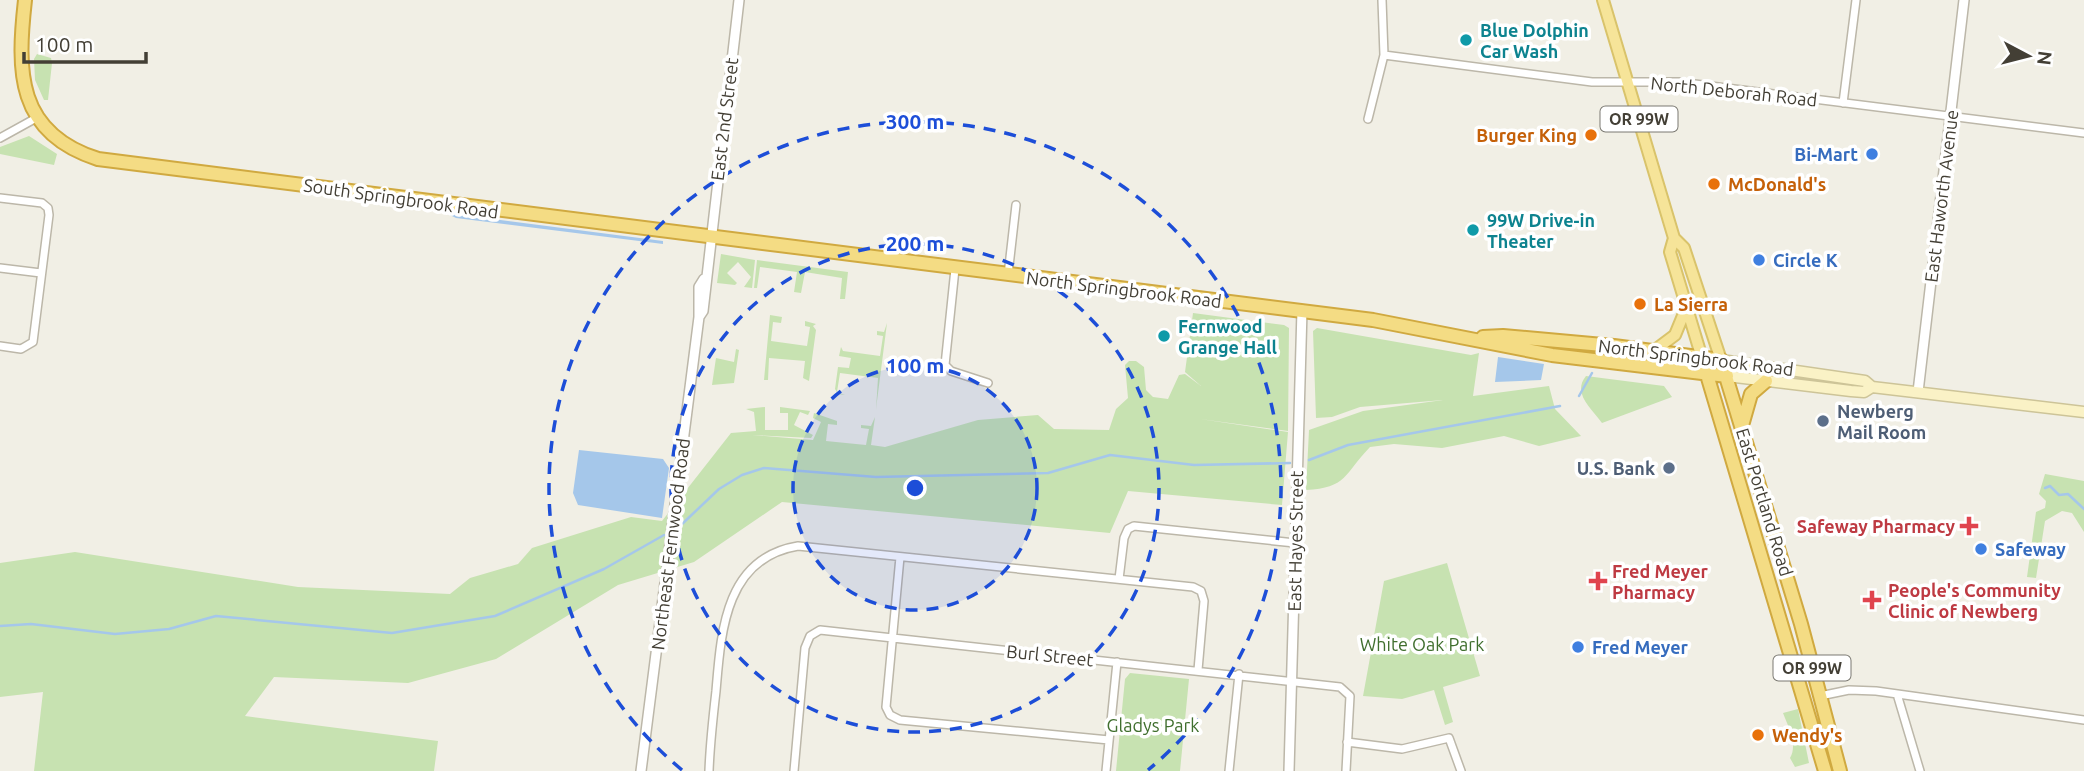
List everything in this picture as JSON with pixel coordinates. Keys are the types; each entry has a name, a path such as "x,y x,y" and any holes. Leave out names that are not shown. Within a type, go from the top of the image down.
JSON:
{"highway":[{"name":"South Springbrook Road","path":"25,0 19,53 21,79 38,117 67,144 106,160 897,261"},
{"name":"North Springbrook Road","path":"897,261 1302,310 1475,338 1502,346 1727,376"},
{"name":"North Springbrook Road","path":"1475,338 1503,336 1655,350 1721,360"},
{"path":"1502,346 1509,342 1533,345 1533,339"},
{"name":"East Portland Road","path":"1702,358 1825,771"},
{"name":"East Portland Road","path":"1721,360 1840,771"},
{"path":"1742,426 1749,397 1766,381"}],"main road":[{"name":"East Portland Road","path":"1603,0 1674,238 1684,248 1721,360"},
{"name":"East Portland Road","path":"1674,238 1670,252 1702,358"},
{"path":"1655,350 1675,335 1686,306"},
{"name":"North Springbrook Road","path":"1721,360 1865,380 1872,387 2084,412"},
{"name":"North Springbrook Road","path":"1727,376 1864,392 1872,387"}],"street":[{"name":"East 2nd Street","path":"710,238 739,0"},
{"path":"1368,120 1384,55 1382,0"},
{"path":"1843,103 1856,0"},
{"name":"East Haworth Avenue","path":"1918,393 1964,0"},
{"name":"North Deborah Road","path":"1384,55 1592,82 1679,82 2084,133"},
{"path":"0,138 38,117"},
{"path":"0,198 42,203 48,208 33,342 28,347 0,346"},
{"path":"1008,275 1016,205"},
{"name":"Northeast Fernwood Road","path":"641,771 699,317 703,311 710,238"},
{"path":"0,268 41,274"},
{"path":"955,269 945,365 951,371 988,383"},
{"name":"East Hayes Street","path":"1289,771 1302,310"},
{"path":"1119,579 1124,538 1128,529 1134,526 1295,543"},
{"path":"709,771 723,618 731,598 753,569 769,554 798,546 1193,587 1201,591 1205,601 1198,670"},
{"path":"900,557 886,707 890,715 900,720 1109,740"},
{"name":"Burl Street","path":"794,771 805,648 810,636 820,630 1340,687 1348,691 1350,701 1347,742"},
{"path":"1106,771 1117,662"},
{"path":"1229,771 1239,674"},
{"path":"1820,696 1849,690 1897,694 2084,720"},
{"path":"1897,694 1920,771"},
{"path":"1346,771 1347,742 1402,748 1448,738 1461,771"}],"green space":[{"path":"37,54 51,58 48,100 44,100 35,80 34,59"},
{"path":"29,136 57,154 54,165 0,154 0,147"},
{"path":"721,254 755,260 752,288 744,287 751,277 738,262 727,273 737,283 735,285 717,283"},
{"path":"757,260 848,272 845,299 840,299 842,278 805,272 801,293 794,292 797,272 760,267 757,288 754,288"},
{"path":"1193,313 1284,325 1289,328 1288,431 1200,419 1288,432 1282,505 1128,491 1110,533 782,502 694,562 618,585 496,659 408,683 274,677 245,716 438,741 434,771 34,771 43,692 0,697 0,563 75,552 298,587 450,594 470,578 518,564 532,548 631,517 662,521 731,433 756,431 754,412 746,409 765,407 765,430 788,430 788,413 780,413 780,407 810,411 808,415 800,412 794,425 813,435 811,438 752,435 813,440 821,422 813,418 814,413 837,421 837,425 828,424 826,441 866,445 869,429 861,428 861,425 871,426 875,417 871,445 885,447 978,420 1038,415 1054,429 1109,430 1116,409 1128,398 1125,365 1129,361 1136,361 1144,367 1146,390 1153,397 1168,399 1179,375 1185,374 1201,386 1185,372"},
{"path":"770,315 782,317 781,323 773,322 771,341 807,346 810,327 805,326 805,321 816,324 813,326 816,330 809,381 803,378 805,361 769,358 768,380 764,380"},
{"path":"887,323 876,410 878,378 840,373 837,392 845,395 838,394 835,389 838,367 849,368 851,358 839,356 841,347 843,351 880,356 883,336 877,335 877,331 884,332"},
{"path":"1317,328 1471,355 1479,353 1473,396 1549,386 1555,409 1581,436 1539,446 1504,436 1442,448 1394,444 1370,447 1337,483 1306,490 1309,430 1363,411 1443,400 1360,407 1332,417 1316,418 1313,331"},
{"path":"736,349 739,350 734,383 712,385 716,358 734,362"},
{"path":"1586,376 1664,386 1672,397 1602,423 1582,394 1582,382"},
{"path":"2045,474 2084,481 2084,532 2072,513 2062,511 2045,521 2036,578 2027,577 2036,512 2045,508 2046,501 2039,494"},
{"name":"White Oak Park","path":"1447,563 1480,676 1443,687 1453,722 1445,725 1434,690 1402,699 1363,696 1384,581"},
{"name":"Gladys Park","path":"1130,673 1189,679 1180,771 1116,771 1125,679"},
{"path":"1798,709 1809,763 1795,767 1790,758 1793,747 1783,713"}],"water":[{"path":"446,213 663,241 663,244 456,218"},
{"path":"1498,357 1544,364 1541,380 1495,382"},
{"path":"579,450 663,459 669,468 662,518 578,505 573,493"}],"waterway":[{"path":"1579,396 1592,373"},
{"path":"1309,460 1348,445 1560,406"},
{"path":"681,525 719,489 742,475 764,468 876,477 1048,473 1110,455 1194,465 1290,463"},
{"path":"2045,488 2050,486 2059,495 2068,494 2084,509"},
{"path":"0,626 31,624 115,634 169,629 216,616 392,633 495,616 604,569 664,535"}],"place":[{"name":"Blue Dolphin Car Wash","path":"1466,40"},
{"name":"Burger King","path":"1591,135"},
{"name":"Bi-Mart","path":"1872,154"},
{"name":"McDonald's","path":"1714,184"},
{"name":"99W Drive-in Theater","path":"1473,230"},
{"name":"Circle K","path":"1759,260"},
{"name":"La Sierra","path":"1640,304"},
{"name":"Fernwood Grange Hall","path":"1164,336"},
{"name":"Newberg Mail Room","path":"1823,421"},
{"name":"U.S. Bank","path":"1669,468"},
{"name":"Safeway Pharmacy","path":"1969,526"},
{"name":"Safeway","path":"1981,549"},
{"name":"Fred Meyer Pharmacy","path":"1598,581"},
{"name":"People's Community Clinic of Newberg","path":"1872,600"},
{"name":"Fred Meyer","path":"1578,647"},
{"name":"Wendy's","path":"1758,735"}]}
